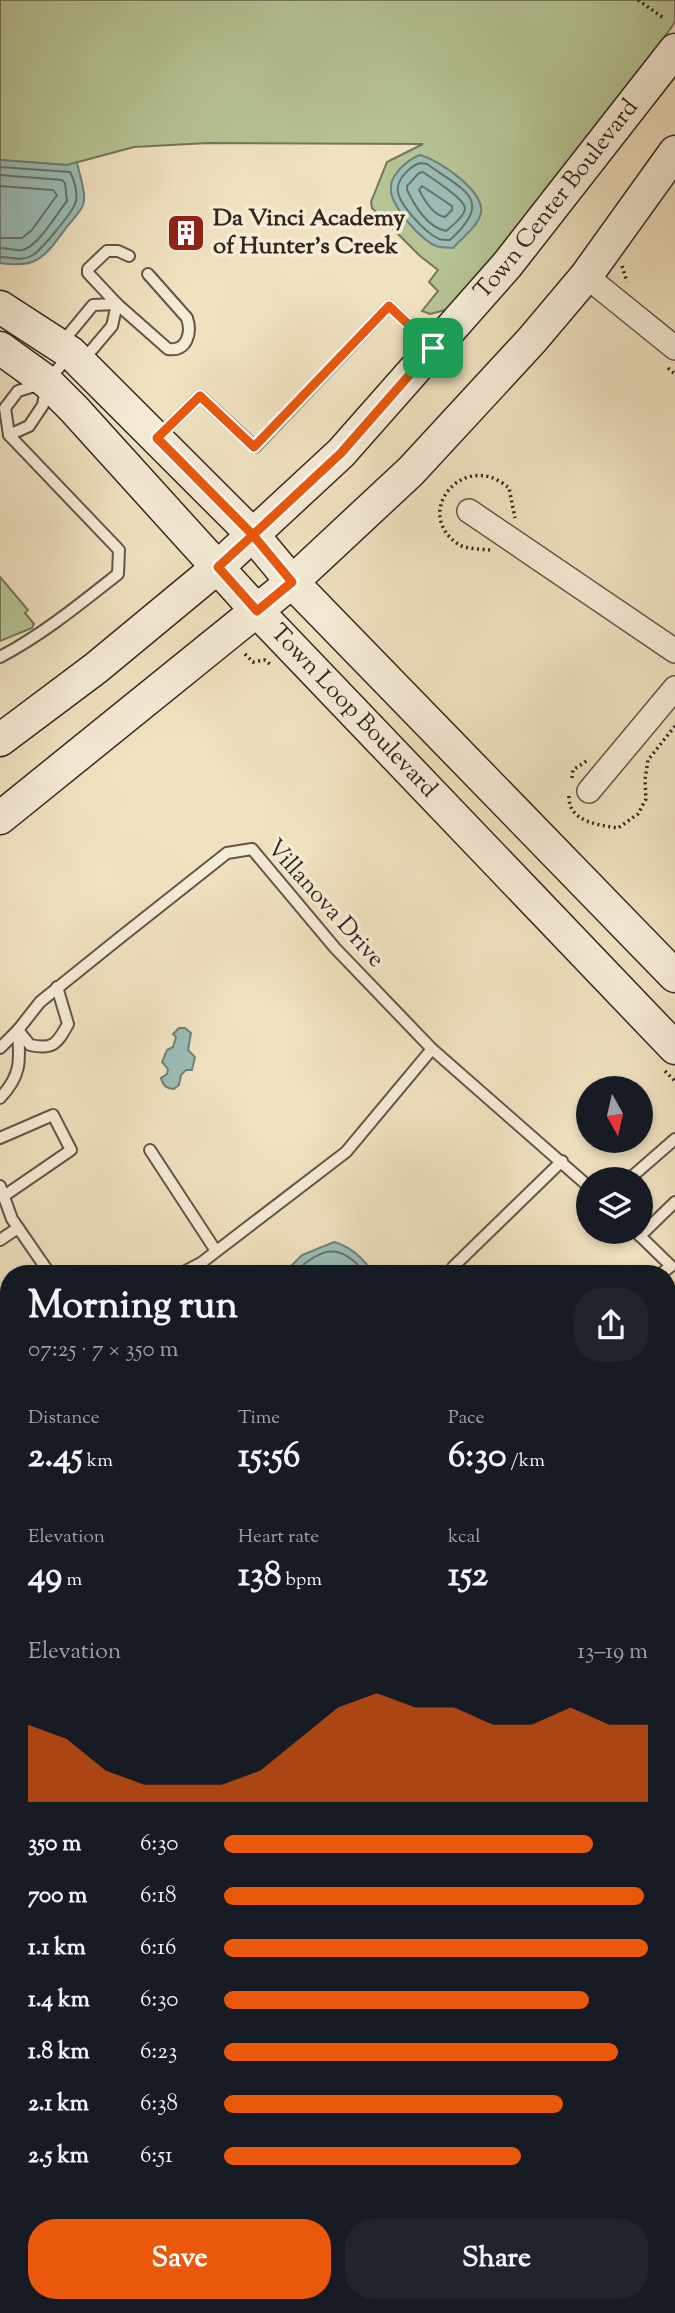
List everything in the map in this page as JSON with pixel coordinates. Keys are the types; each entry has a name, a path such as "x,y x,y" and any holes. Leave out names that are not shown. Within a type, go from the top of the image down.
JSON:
{"street":[{"name":"Town Center Boulevard","path":"6,732 96,668 218,567 341,453 507,265 675,51"},
{"path":"0,818 292,582 411,471 532,340 586,276 675,152"},
{"path":"586,276 670,357"},
{"name":"Town Loop Boulevard","path":"0,307 71,353 157,438 253,535 292,582 675,976"},
{"name":"Town Loop Boulevard","path":"0,348 47,382 257,611 675,1048"},
{"path":"469,511 675,651"},
{"path":"589,791 675,688"}],"lane":[{"path":"129,256 118,251 107,251 88,269 90,278 168,349 180,348 189,336 187,318 148,274"},
{"path":"9,435 30,426 43,405 47,382 71,353 69,334 93,306 117,304"},
{"path":"71,353 90,352 112,326 117,304"},
{"path":"157,438 200,396 254,447 389,306 433,348"},
{"path":"0,657 69,613 118,574 119,550 9,435 5,408 18,391 47,382"},
{"name":"Villanova Drive","path":"0,1048 40,1002 57,987 227,853 251,849 335,948 432,1049 576,1174"},
{"path":"18,1030 30,1045 43,1048 58,1042 68,1024 57,987"},
{"path":"0,1098 9,1089 20,1060 18,1030"},
{"path":"197,1265 346,1152 432,1049"},
{"path":"0,1138 52,1115 71,1150 2,1191 12,1219 44,1265"},
{"path":"643,1167 675,1139"},
{"path":"150,1150 216,1251"},
{"path":"455,1265 562,1161"},
{"path":"653,1221 675,1202"},
{"path":"0,1240 18,1228"},
{"path":"648,1244 670,1265"}],"path":[{"path":"638,0 664,19"},
{"path":"670,357 675,374"}],"green space":[{"path":"0,0 675,0 675,22 602,126 543,201 449,309 430,314 422,311 438,291 429,282 438,270 420,256 372,208 371,202 387,162 423,144 208,143 134,147 67,165 0,160"},
{"path":"0,577 28,610 25,613 34,624 32,628 0,641"}],"water":[{"path":"420,155 438,163 459,178 476,195 480,204 481,213 477,223 453,248 436,246 423,237 402,215 393,199 391,186 395,175 404,165"},
{"path":"0,160 67,165 77,162 83,205 46,253 32,262 0,263"},
{"path":"179,1028 185,1028 191,1033 188,1050 195,1057 192,1070 186,1070 181,1075 179,1085 174,1089 163,1083 161,1078 167,1074 168,1069 162,1062 167,1050 173,1047 176,1037 173,1034"},
{"path":"334,1242 357,1254 368,1265 292,1265 302,1255"}],"place":[{"name":"Da Vinci Academy of Hunter's Creek","path":"186,233"}],"route":[{"path":"433,348 341,453 253,535 292,582 257,611 218,567 253,535 157,438 200,396 254,447 389,306 433,348"}]}
